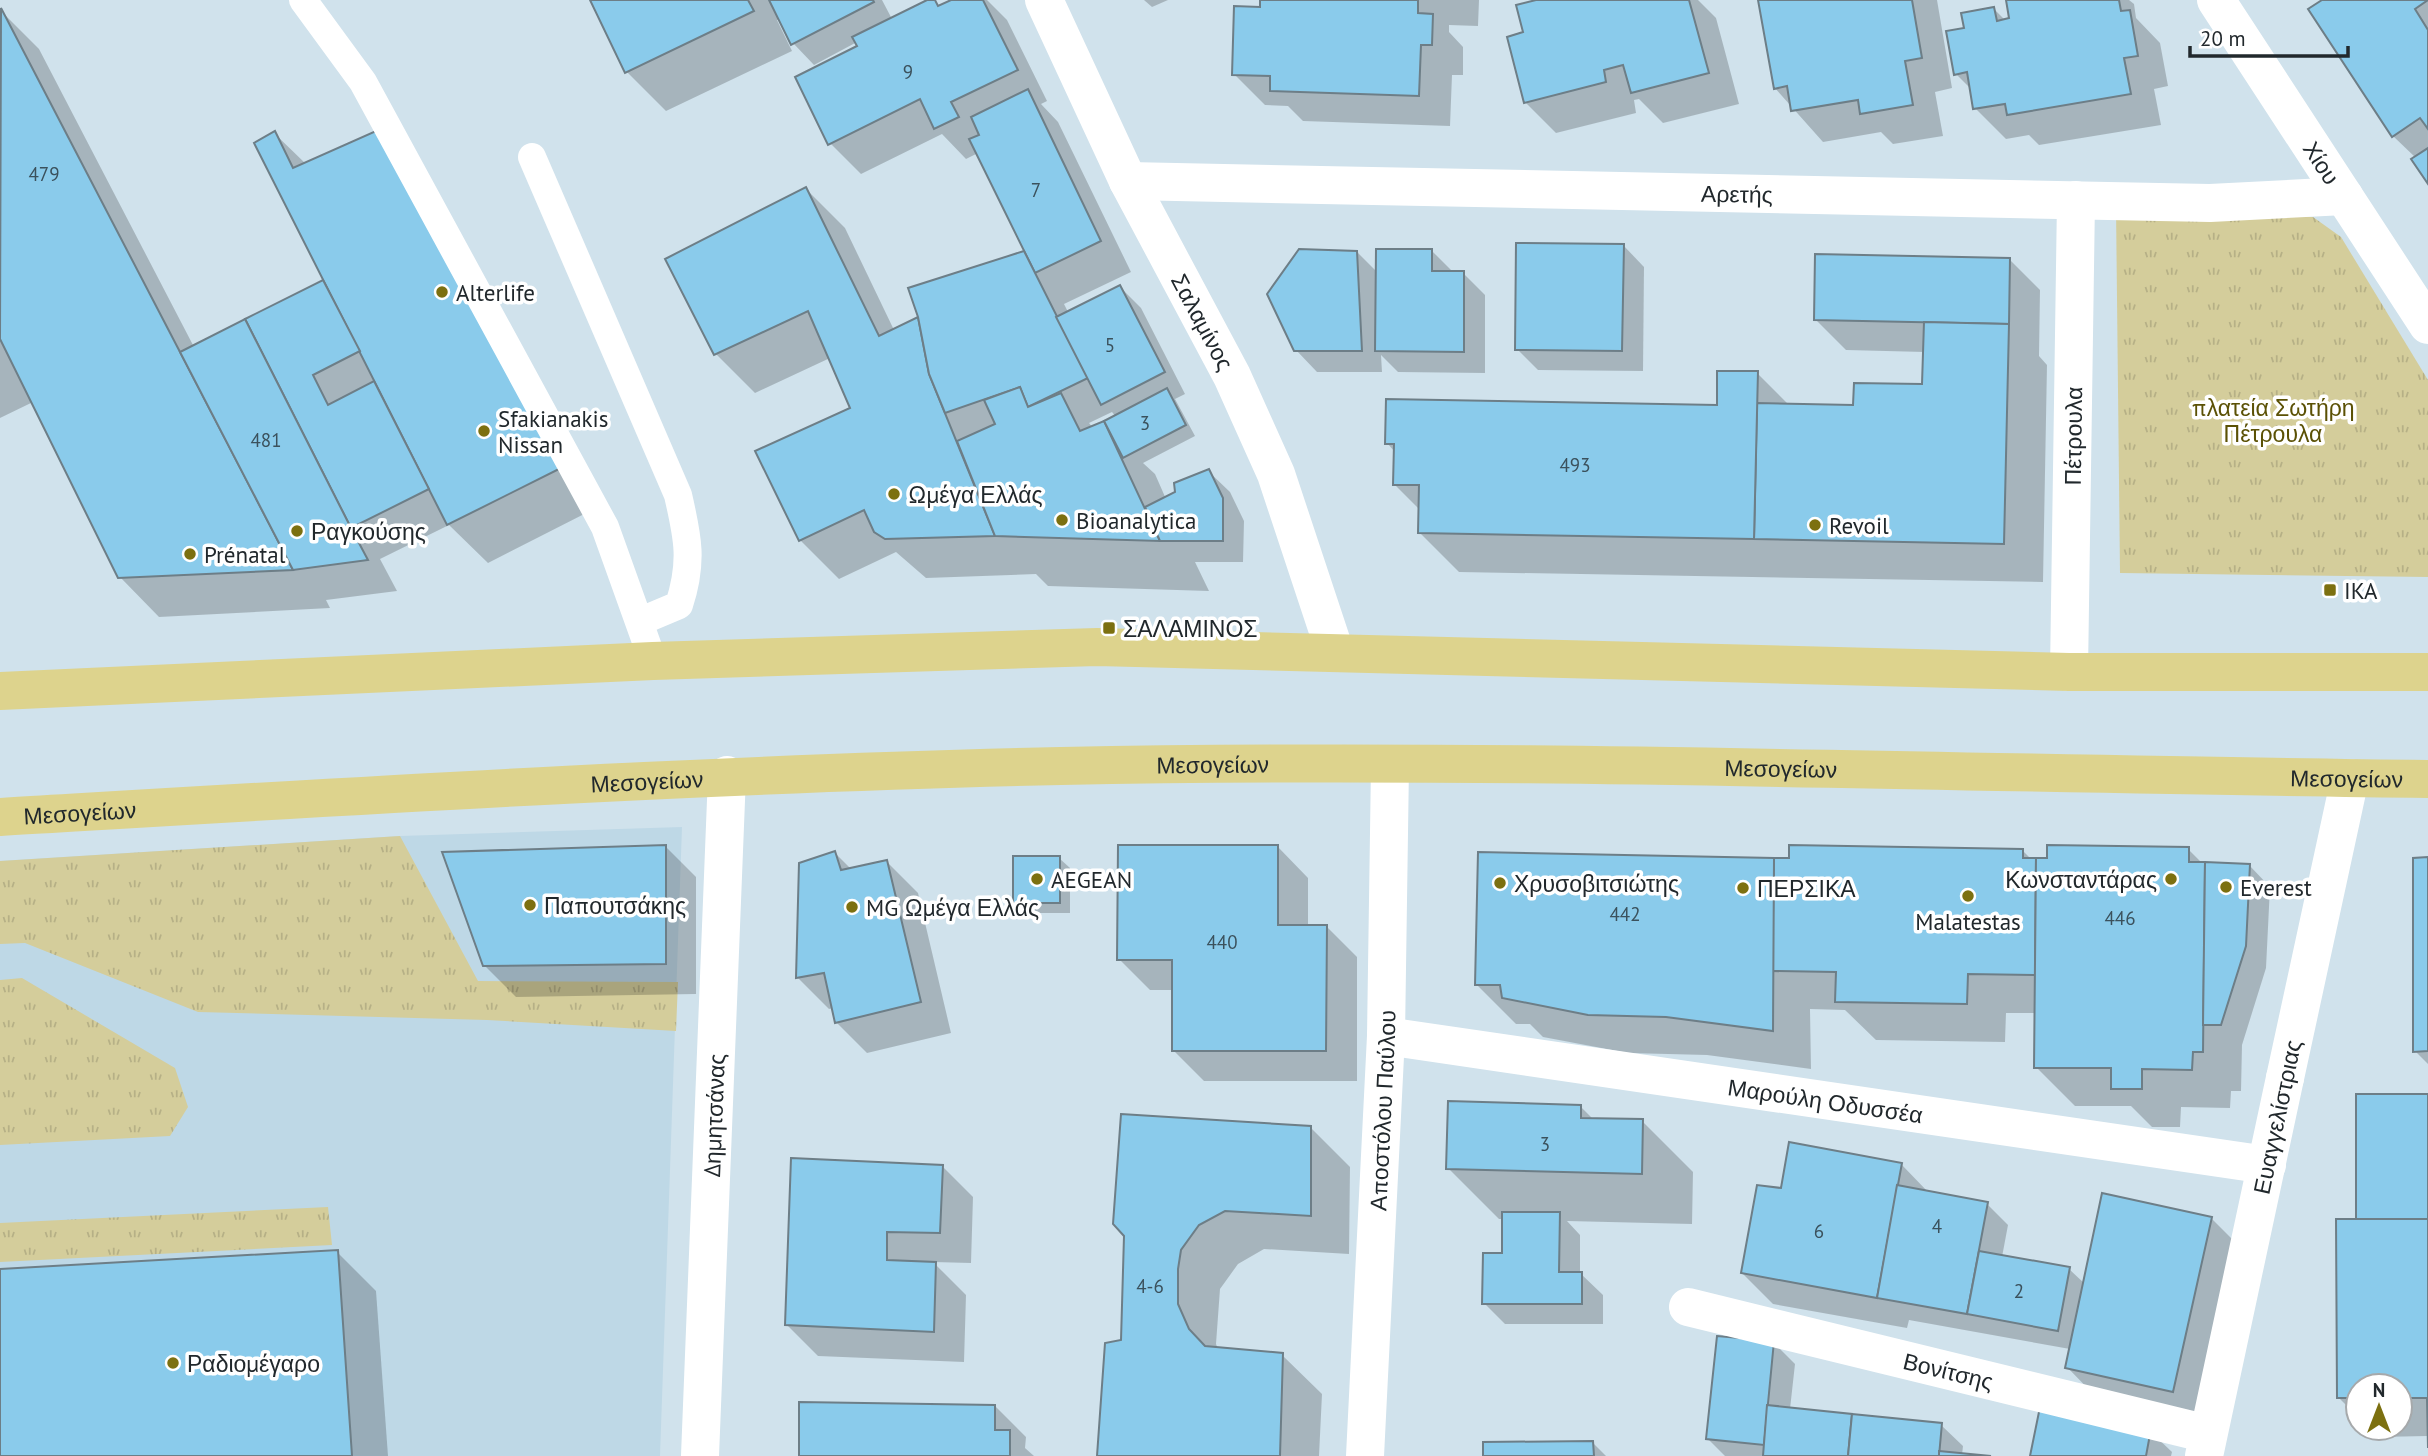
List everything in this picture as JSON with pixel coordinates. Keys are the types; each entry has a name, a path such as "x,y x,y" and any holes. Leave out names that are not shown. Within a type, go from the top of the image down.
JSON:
{"main road":[{"path":"0,691 653,661 1097,647 2069,671 2428,672"},
{"name":"Μεσογείων","path":"0,817 727,775 1062,766 1390,765 2428,779"}],"street":[{"name":"Σαλαμίνος","path":"1044,0 1128,181 1232,376 1276,474 1335,652"},
{"name":"Χίου","path":"2217,0 2428,325"},
{"name":"Αρετής","path":"1128,181 2210,203 2344,196"},
{"name":"Πέτρουλα","path":"2069,671 2076,200"},
{"name":"Αποστόλου Παύλου","path":"1364,1456 1386,1036 1390,765"},
{"name":"Δημητσάνας","path":"700,1456 727,775"},
{"name":"Ευαγγελίστριας","path":"2206,1445 2350,778"},
{"name":"Μαρούλη Οδυσσέα","path":"1386,1036 2267,1165"},
{"name":"Βονίτσης","path":"1688,1307 2206,1445"}],"lane":[{"path":"303,0 363,82 605,527 641,621 653,661"},
{"path":"533,157 678,495 684,520 689,545 688,578 679,606 641,621"}],"shaded area":[{"path":"682,827 660,1456 0,1456 0,861 400,836"}],"green space":[{"name":"πλατεία Σωτήρη Πέτρουλα","path":"2116,207 2313,217 2341,237 2428,380 2428,577 2120,573"},
{"path":"400,836 478,981 678,982 676,1031 487,1020 198,1012 25,943 0,944 0,861"},
{"path":"22,978 175,1068 188,1107 170,1136 0,1145 0,980"},
{"path":"328,1207 332,1245 0,1262 0,1223"}],"building":[{"path":"590,0 748,0 754,11 625,73"},
{"path":"769,0 873,0 874,2 791,45"},
{"path":"927,0 935,0 938,6 951,0 983,0 1018,70 951,102 959,117 934,129 920,99 828,145 795,77 857,46 852,37"},
{"path":"1260,0 1418,0 1418,13 1433,14 1432,45 1421,45 1419,96 1270,91 1270,76 1232,75 1234,6 1260,7"},
{"path":"1536,0 1689,0 1709,73 1631,93 1623,65 1604,70 1606,82 1524,103 1507,37 1523,32 1516,5"},
{"path":"1758,0 1912,0 1922,58 1905,61 1913,105 1860,114 1858,100 1791,111 1787,86 1774,89"},
{"path":"2006,0 2119,0 2121,11 2130,10 2138,56 2124,58 2131,94 2007,115 2005,104 1973,109 1967,72 1954,75 1946,31 1964,28 1961,13 1994,7 1997,21 2009,18"},
{"path":"2322,0 2428,0 2415,9 2428,30 2428,129 2420,118 2392,137 2308,9"},
{"path":"1,8 293,570 118,578 0,339"},
{"path":"1028,89 1101,241 1035,273 969,139 979,135 971,117"},
{"path":"275,131 293,168 376,131 561,468 447,525 254,143"},
{"path":"2428,148 2428,184 2411,159"},
{"path":"806,187 879,336 918,317 929,374 995,536 885,539 874,532 864,510 799,541 755,451 850,408 808,311 714,355 665,259"},
{"path":"1516,243 1624,244 1622,351 1515,350"},
{"path":"1299,249 1357,251 1362,351 1294,351 1267,294"},
{"path":"1376,249 1432,249 1432,271 1464,271 1464,352 1375,351"},
{"path":"1024,251 1088,378 1028,407 1020,387 945,413 929,374 918,317 908,288"},
{"path":"1815,254 2010,258 2009,324 1814,320"},
{"path":"323,280 360,351 313,375 328,405 374,381 429,489 351,528 245,319"},
{"path":"1120,285 1165,372 1101,405 1056,317"},
{"path":"245,319 368,560 293,570 180,352"},
{"path":"1924,322 2009,324 2004,544 1754,539 1757,403 1853,405 1854,383 1922,384"},
{"path":"1717,371 1758,371 1754,539 1418,533 1419,485 1393,485 1394,444 1385,444 1386,399 1717,405"},
{"path":"1020,387 1028,407 1061,393 1080,431 1104,421 1160,541 995,536 957,441 995,424 984,400"},
{"path":"1167,388 1186,425 1123,458 1104,421"},
{"path":"1209,469 1223,498 1223,541 1160,541 1145,507 1175,492 1174,483"},
{"path":"666,845 666,964 483,966 442,852"},
{"path":"1118,845 1278,845 1278,925 1327,925 1326,1051 1172,1051 1172,960 1117,960"},
{"path":"1789,845 2023,849 2023,858 2036,858 2035,975 1968,974 1967,1004 1835,1002 1836,972 1772,971 1774,858 1789,858"},
{"path":"2047,845 2189,847 2189,862 2205,862 2203,1052 2193,1052 2192,1070 2142,1069 2142,1089 2111,1089 2111,1068 2034,1068 2036,858 2047,858"},
{"path":"835,851 841,870 887,860 921,1002 835,1023 824,973 796,978 799,863"},
{"path":"1478,852 1774,858 1773,1031 1666,1017 1588,1015 1502,998 1500,985 1475,985"},
{"name":"AEGEAN","path":"1013,856 1060,856 1060,903 1013,903"},
{"path":"2428,857 2428,1051 2413,1052 2413,858"},
{"path":"2205,862 2250,864 2246,946 2221,1025 2203,1025"},
{"path":"2356,1094 2428,1094 2428,1219 2356,1219"},
{"path":"1448,1101 1581,1105 1581,1118 1643,1119 1642,1174 1446,1169"},
{"path":"1121,1114 1311,1126 1311,1216 1225,1211 1199,1225 1181,1250 1178,1269 1178,1304 1189,1329 1205,1346 1283,1353 1280,1456 1097,1456 1105,1343 1121,1340 1124,1236 1113,1224"},
{"path":"1789,1142 1902,1163 1877,1298 1741,1273 1757,1185 1781,1188"},
{"path":"791,1158 943,1165 940,1233 887,1232 887,1260 936,1262 934,1332 785,1325"},
{"path":"1897,1185 1988,1202 1967,1314 1877,1298"},
{"path":"2102,1193 2212,1217 2173,1392 2065,1368"},
{"path":"1502,1212 1560,1212 1559,1272 1582,1272 1582,1304 1482,1304 1483,1253 1502,1253"},
{"path":"2336,1219 2428,1219 2428,1448 2427,1398 2414,1398 2414,1372 2344,1372 2344,1398 2337,1398"},
{"name":"Ραδιομέγαρο","path":"338,1250 352,1456 0,1456 0,1269"},
{"path":"1979,1251 2070,1267 2058,1331 1967,1314"},
{"path":"1717,1336 1774,1341 1764,1445 1706,1439"},
{"path":"799,1402 995,1405 995,1430 1010,1430 1010,1456 799,1456"},
{"path":"1767,1405 1852,1414 1848,1456 1763,1456"},
{"path":"2040,1407 2151,1429 2146,1456 2030,1456"},
{"path":"1852,1414 1942,1423 1939,1456 1848,1456"},
{"path":"1593,1441 1594,1456 1483,1456 1483,1442"},
{"path":"1939,1451 1991,1456 1939,1456"}],"place":[{"name":"Alterlife","path":"442,292"},
{"name":"Sfakianakis Nissan","path":"484,431"},
{"name":"Ωμέγα Ελλάς","path":"894,494"},
{"name":"Bioanalytica","path":"1062,520"},
{"name":"Revoil","path":"1815,525"},
{"name":"Ραγκούσης","path":"297,531"},
{"name":"Prénatal","path":"190,554"},
{"name":"IKA","path":"2330,590"},
{"name":"ΣΑΛΑΜΙΝΟΣ","path":"1109,628"},
{"name":"AEGEAN","path":"1037,879"},
{"name":"Κωνσταντάρας","path":"2171,879"},
{"name":"Χρυσοβιτσιώτης","path":"1500,883"},
{"name":"Everest","path":"2226,887"},
{"name":"ΠΕΡΣΙΚΑ","path":"1743,888"},
{"name":"Malatestas","path":"1968,896"},
{"name":"Παπουτσάκης","path":"530,905"},
{"name":"MG Ωμέγα Ελλάς","path":"852,907"},
{"name":"Ραδιομέγαρο","path":"173,1363"}]}
